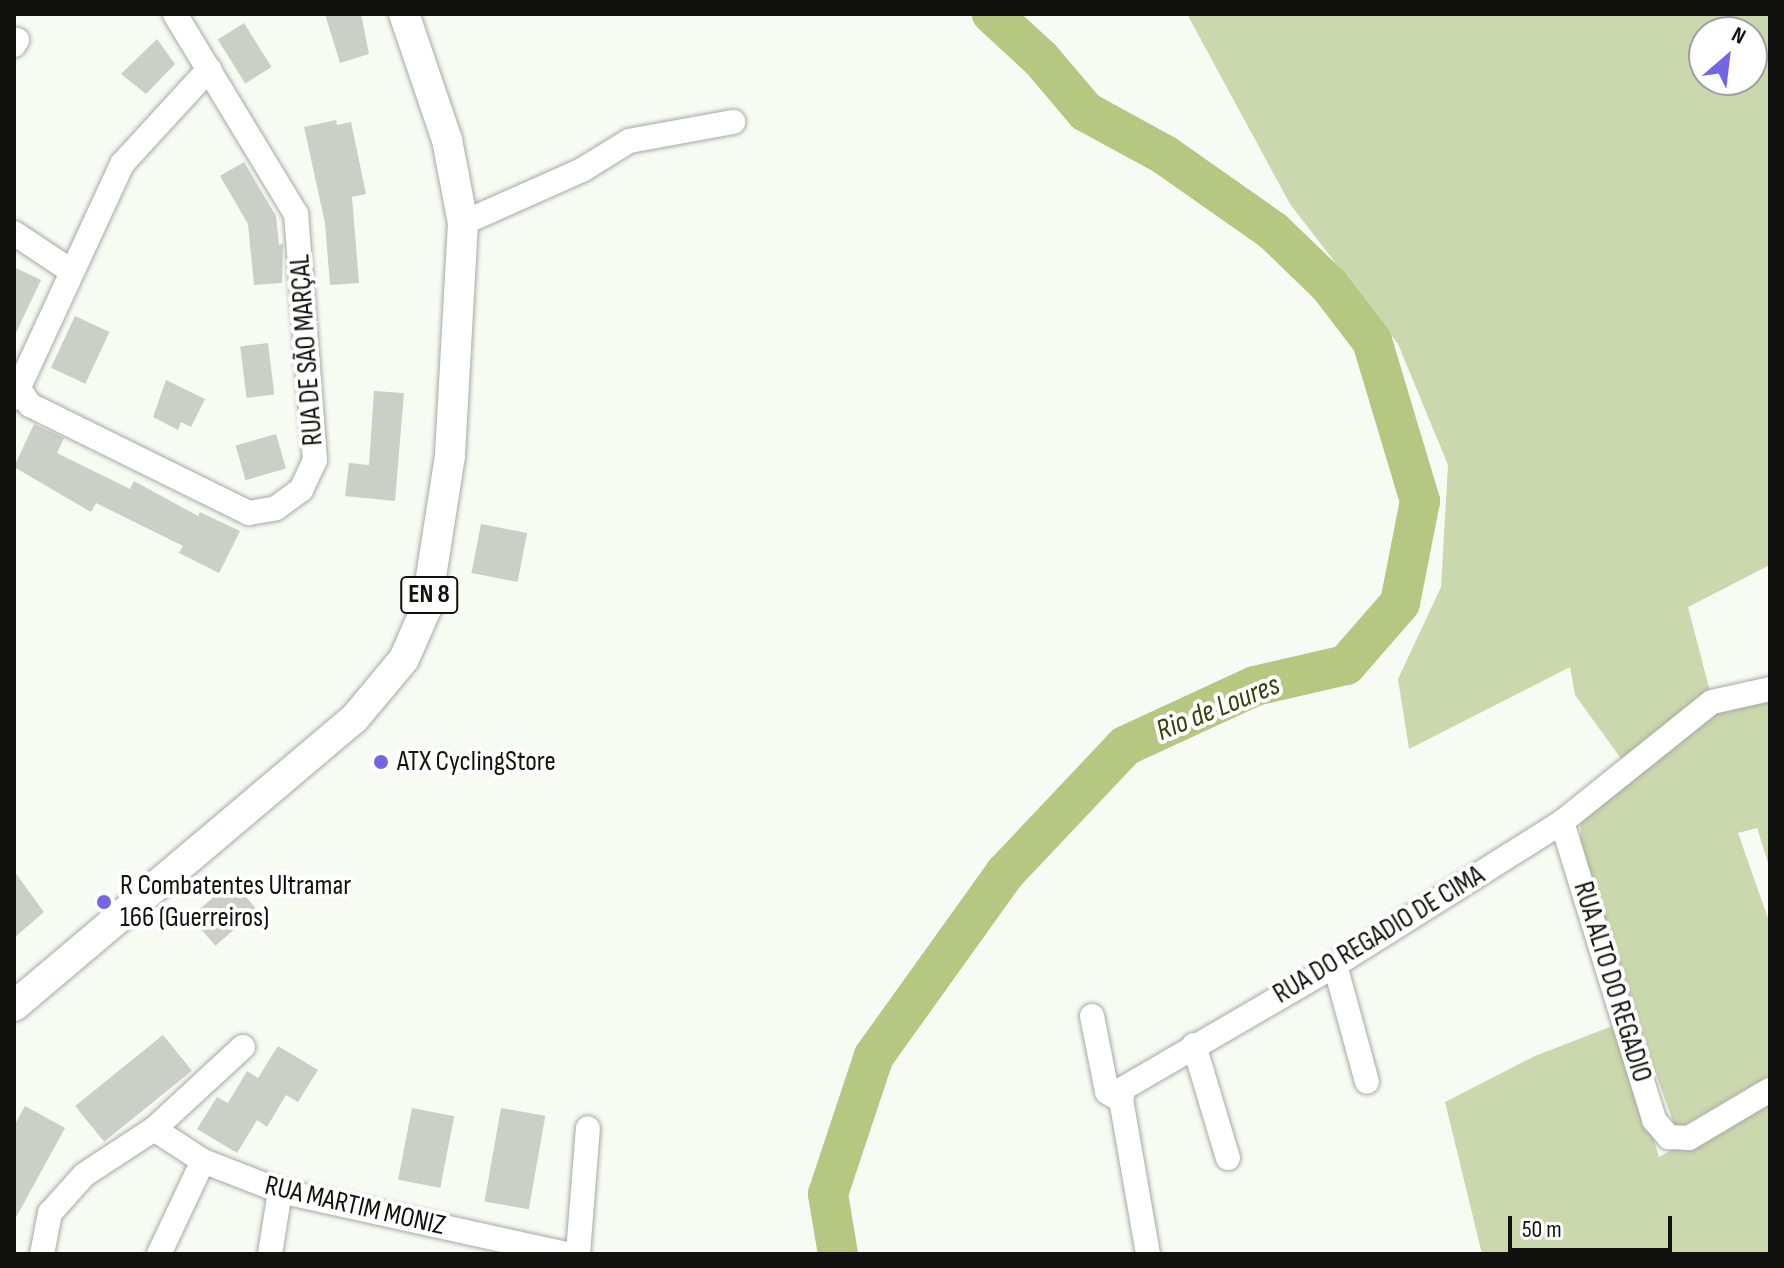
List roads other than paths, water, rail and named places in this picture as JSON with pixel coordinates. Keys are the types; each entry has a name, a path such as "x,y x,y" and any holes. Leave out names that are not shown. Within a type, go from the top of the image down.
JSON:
{"main road":[{"name":"EN 8","path":"14,1006 354,719 404,659 426,609 450,455 463,223 447,140 404,14"}],"street":[{"name":"RUA DE SÃO MARÇAL","path":"16,393 30,405 249,513 276,508 301,490 315,460 296,214 175,14"},
{"path":"16,393 122,164 209,69"},
{"path":"463,223 582,170 629,141 733,122"},
{"path":"14,233 71,271"},
{"name":"RUA DO REGADIO DE CIMA","path":"1121,1100 1124,1088 1335,965 1562,822 1712,702 1770,689"},
{"name":"RUA ALTO DO REGADIO","path":"1562,822 1654,1120 1669,1137 1689,1138 1770,1090"},
{"path":"1335,965 1367,1082"},
{"path":"1092,1016 1107,1092 1121,1100 1148,1254"},
{"path":"1194,1045 1228,1158"},
{"path":"42,1254 50,1213 76,1184 154,1129 243,1047"},
{"path":"578,1254 588,1128"},
{"name":"RUA MARTIM MONIZ","path":"154,1129 203,1161 280,1191 567,1254"},
{"path":"159,1254 203,1161"},
{"path":"270,1254 280,1191"}],"waterway":[{"name":"Rio de Loures","path":"838,1254 828,1194 874,1056 1005,873 1125,746 1255,686 1346,665 1400,603 1420,501 1372,341 1329,285 1273,231 1165,155 1086,112 1041,59 992,14"}],"place":[{"name":"ATX CyclingStore","path":"381,762"},
{"name":"R Combatentes Ultramar 166 (Guerreiros)","path":"104,902"}]}
